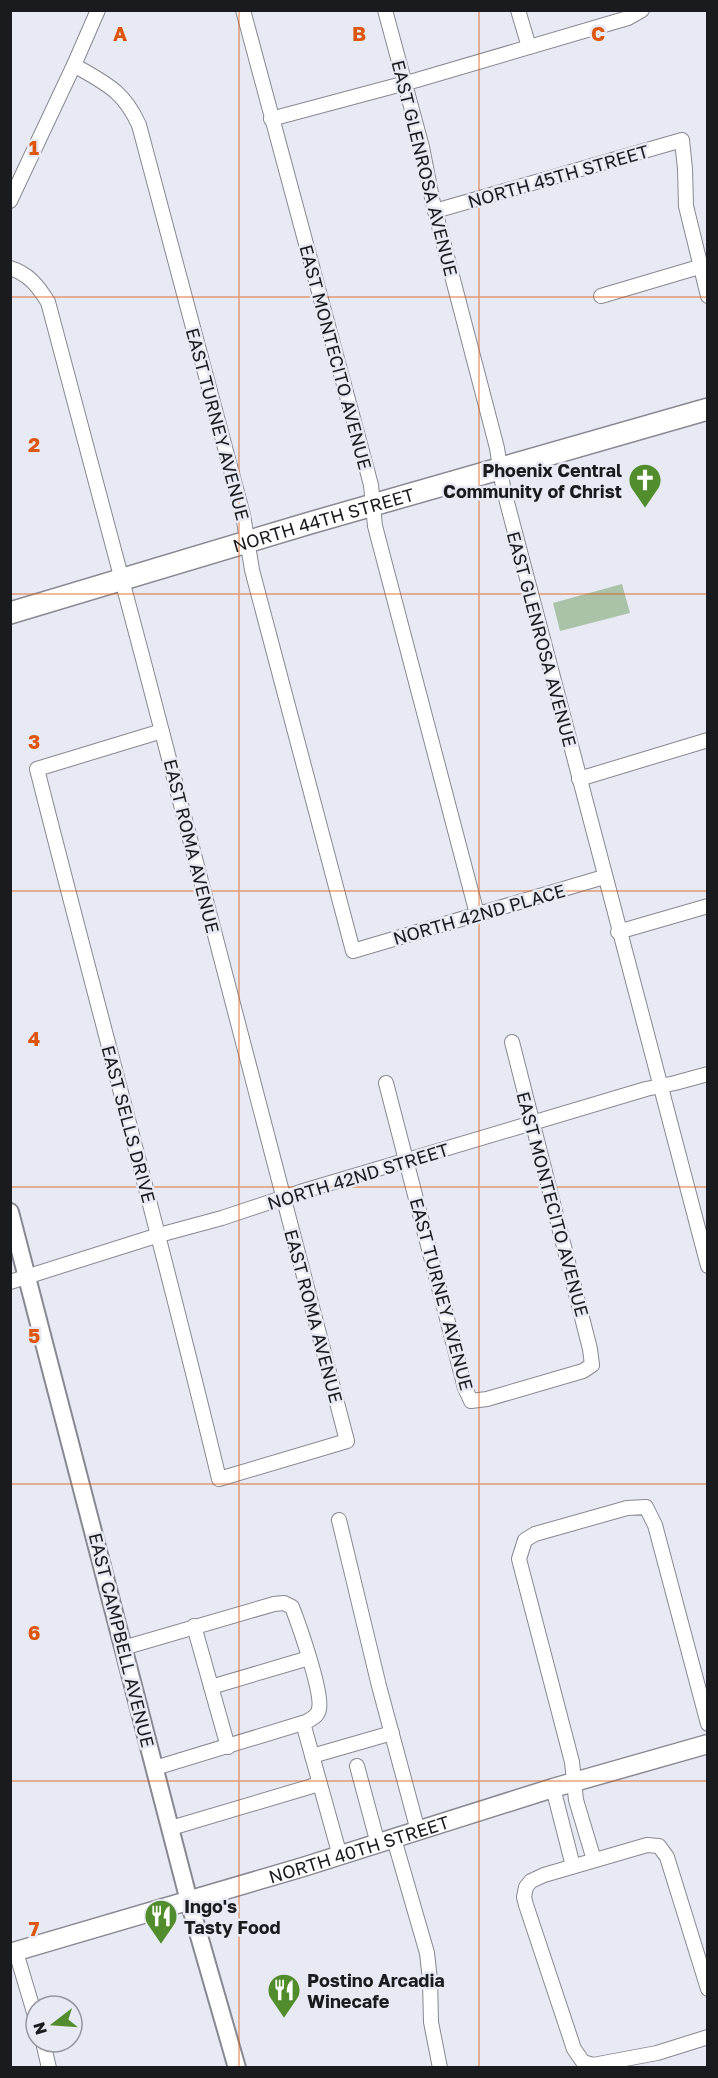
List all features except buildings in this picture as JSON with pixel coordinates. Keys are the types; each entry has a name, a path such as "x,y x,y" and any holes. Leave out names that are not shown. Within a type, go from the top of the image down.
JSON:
{"main road":[{"name":"NORTH 44TH STREET","path":"10,613 372,505 708,409"},
{"name":"NORTH 40TH STREET","path":"13,1953 340,1856 553,1788 708,1744"}],"street":[{"path":"10,201 98,10"},
{"name":"EAST MONTECITO AVENUE","path":"243,10 371,485 375,526 477,914"},
{"name":"EAST GLENROSA AVENUE","path":"385,10 488,413 501,469 502,488 618,932 705,1240 708,1266"},
{"path":"518,10 529,47"},
{"path":"272,120 628,18 642,11"},
{"name":"EAST TURNEY AVENUE","path":"74,65 114,89 125,101 139,125 240,504 252,570 353,951"},
{"name":"NORTH 45TH STREET","path":"435,211 682,140 686,206 699,267"},
{"path":"601,296 699,267 708,296"},
{"name":"EAST ROMA AVENUE","path":"10,268 23,272 38,286 48,302 347,1441 219,1479"},
{"name":"EAST SELLS DRIVE","path":"162,730 38,769 93,991 159,1235 219,1479"},
{"path":"579,779 708,740"},
{"name":"NORTH 42ND PLACE","path":"353,951 604,877"},
{"path":"618,932 708,906"},
{"name":"EAST MONTECITO AVENUE","path":"471,1401 487,1399 583,1371 592,1365 590,1349 512,1042"},
{"name":"NORTH 42ND STREET","path":"10,1282 300,1192 660,1086 708,1074"},
{"name":"EAST TURNEY AVENUE","path":"386,1083 465,1388 471,1401"},
{"name":"EAST CAMPBELL AVENUE","path":"10,1212 189,1901 237,2067"},
{"path":"594,1860 576,1800 572,1762 519,1559 525,1540 535,1534 627,1508 646,1508 656,1526 708,1724"},
{"path":"339,1520 418,1831"},
{"path":"123,1648 254,1608 284,1603 292,1607 309,1658 320,1707 314,1718 303,1724 154,1768"},
{"path":"194,1626 228,1747"},
{"path":"211,1687 309,1658"},
{"path":"303,1724 340,1856"},
{"path":"312,1756 392,1733"},
{"path":"357,1766 428,1953 431,2022 440,2067"},
{"path":"171,1828 320,1784"},
{"path":"553,1788 573,1866"},
{"path":"561,1821 580,1815"},
{"path":"708,1989 667,1857 659,1846 646,1845 573,1866 531,1881 526,1887 524,1896 554,1992 574,2049 581,2060 588,2064 600,2064 657,2053 708,2037"},
{"path":"13,1953 27,1994"}],"green space":[{"path":"622,584 630,613 560,631 553,603"}],"place":[{"name":"Phoenix Central Community of Christ","path":"645,509"},
{"name":"Ingo's Tasty Food","path":"161,1945"},
{"name":"Postino Arcadia Winecafe","path":"284,2019"}]}
